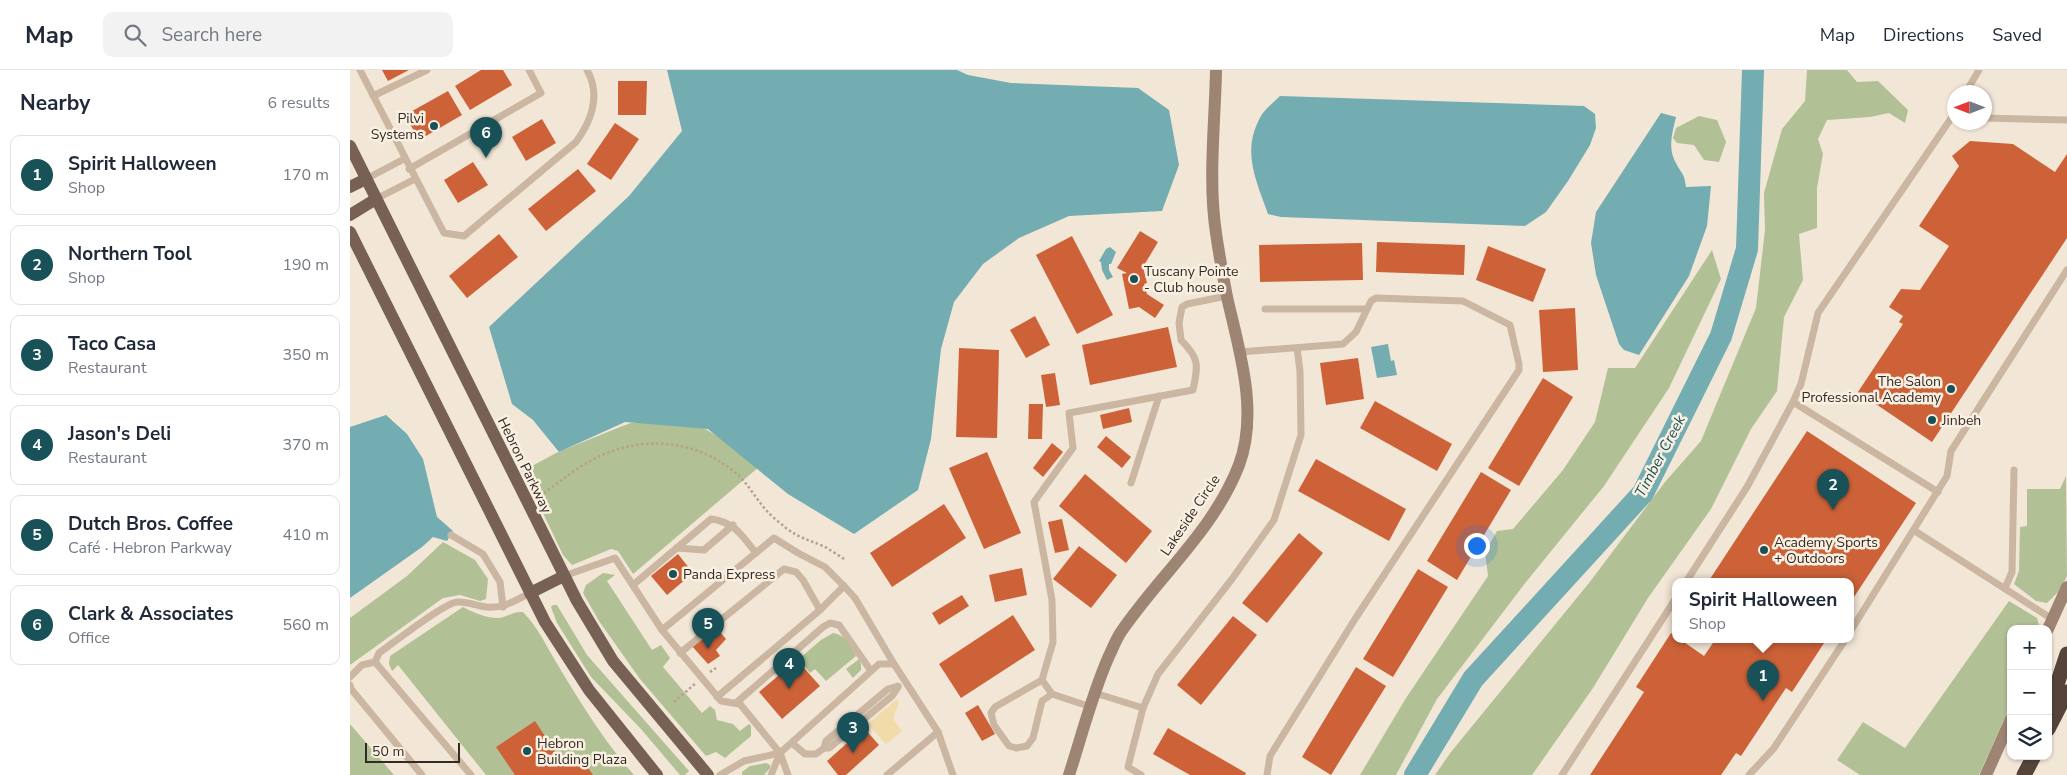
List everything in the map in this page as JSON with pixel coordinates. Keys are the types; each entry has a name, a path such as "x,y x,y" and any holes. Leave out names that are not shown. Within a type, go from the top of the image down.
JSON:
{"highway":[{"path":"2052,700 2067,654"},
{"path":"2052,721 2067,692"},
{"path":"2024,775 2032,760"}],"main road":[{"name":"Hebron Parkway","path":"350,146 577,601 613,661 708,775"},
{"path":"350,187 366,179"},
{"path":"350,215 376,199"},
{"path":"350,232 545,622 589,690 657,775"},
{"path":"530,593 564,576"}],"street":[{"name":"Lakeside Circle","path":"1069,775 1101,674 1120,633 1200,531 1224,494 1239,464 1247,431 1246,396 1240,352 1227,296 1216,234 1214,209 1216,70"},
{"path":"2050,624 2067,587"},
{"path":"1986,775 2007,728"}],"lane":[{"path":"360,70 404,159 444,233 464,236 576,142 589,124 594,101 593,81 587,70"},
{"path":"373,96 427,70"},
{"path":"410,169 541,93 529,70"},
{"path":"1970,85 1979,70"},
{"path":"1992,118 2067,120"},
{"path":"1689,578 1747,487 1793,402 1801,384 1818,313 1947,125"},
{"path":"366,179 404,159"},
{"path":"376,199 415,179"},
{"path":"1854,626 1948,476 1951,451 2067,270"},
{"path":"1052,694 1042,701 1033,738 1027,746 1016,748 1009,746 994,725 991,713 995,707 1042,680 1053,642 1052,600 1034,502 1074,448 1069,413 1193,390 1197,367 1192,352 1181,340 1179,323 1182,307 1187,304 1227,296"},
{"path":"1240,352 1342,344 1356,332 1371,301 1376,298 1463,301 1510,325 1519,370 1355,620 1270,756 1267,775"},
{"path":"1265,309 1367,309"},
{"path":"1141,775 1128,767 1143,708 1158,674 1232,579 1274,520 1300,435 1300,371 1297,348"},
{"path":"1131,483 1159,396"},
{"path":"1793,402 1938,492"},
{"path":"2005,588 2012,572 2014,470"},
{"path":"633,585 711,520 721,520 732,525 756,553"},
{"path":"677,548 704,550 732,525"},
{"path":"1914,531 2005,588 2050,624"},
{"path":"451,535 483,554 500,582 503,607"},
{"path":"662,630 774,538 798,554 824,567 855,598 905,682 938,732 953,775"},
{"path":"564,576 615,558 662,630 717,697 721,701 740,704 755,720 780,753 788,775"},
{"path":"680,653 784,569 796,572 803,580 820,610"},
{"path":"717,697 820,610 844,586"},
{"path":"375,662 379,654 431,616 454,602 467,602 488,607 503,607 530,593"},
{"path":"1562,775 1672,604"},
{"path":"736,703 823,626 830,623 840,625 871,671"},
{"path":"1749,775 1774,748 1843,643"},
{"path":"350,677 362,665 375,662"},
{"path":"375,662 471,775"},
{"path":"720,775 744,761 780,753 879,664 894,664"},
{"path":"1042,680 1052,694 1091,707"},
{"path":"792,743 805,754 816,754 824,748 829,748 892,696 898,687 905,682"},
{"path":"350,685 351,689 422,775"},
{"path":"1095,693 1143,708"},
{"path":"887,775 938,732"},
{"path":"771,775 780,753"}],"path":[{"path":"540,496 581,467 606,453 635,445 671,443 694,449 718,459 750,487 766,510 798,537 823,546 846,560"}],"green space":[{"path":"1807,70 1847,70 1857,82 1878,81 1908,110 1905,123 1889,113 1870,117 1827,120 1818,139 1823,154 1817,188 1817,228 1799,234 1803,280 1784,317 1777,391 1751,429 1711,509 1648,598 1593,688 1532,775 1435,775 1451,752 1589,583 1665,482 1701,441 1756,308 1765,230 1764,193 1782,129 1805,101"},
{"path":"1699,116 1717,120 1726,142 1719,162 1704,160 1694,145 1677,143 1673,138 1676,128"},
{"path":"1712,250 1721,279 1669,388 1604,486 1526,582 1437,699 1396,775 1360,775 1406,698 1488,576 1485,552 1497,531 1513,529 1563,470 1595,422 1608,368 1635,368"},
{"path":"655,422 700,426 733,445 760,466 633,574 618,551 611,549 572,565 563,555 523,471 556,453 620,427 631,423"},
{"path":"2066,476 2067,576 2060,590 2047,603 2036,601 2014,584 2019,571 2020,527 2027,526 2027,489 2060,489"},
{"path":"443,542 475,560 488,579 486,599 480,601 460,595 443,598 350,665 350,618 407,576"},
{"path":"603,573 615,575 607,581 652,650 661,645 670,658 663,667 702,713 710,706 715,710 717,720 733,724 740,731 749,724 751,726 751,736 725,758 716,752 706,756 640,679 599,621 583,593 586,585"},
{"path":"2009,601 2037,618 2039,625 2007,625 2007,713 1979,775 1860,775 1837,760 1863,722 1905,748"},
{"path":"557,605 587,655 689,771 685,775 680,775 641,729 591,677 557,623 551,607"},
{"path":"463,607 480,615 495,618 523,612 538,631 594,722 634,775 486,775 398,665 392,671 389,664 390,656"},
{"path":"833,633 841,636 850,644 856,656 826,681 815,669 810,673 799,659 821,640"},
{"path":"859,659 861,670 853,678 846,669"},
{"path":"350,724 394,775 350,775"},
{"path":"766,763 770,765 770,768 764,775 742,775 742,772 750,766"}],"sand":[{"path":"897,699 899,702 893,719 902,731 886,744 868,724"}],"water":[{"path":"667,70 957,70 968,75 1011,83 1138,88 1169,110 1179,165 1162,211 1069,216 1019,238 983,264 954,302 941,349 931,439 918,490 854,534 788,494 708,429 625,422 559,452 533,420 512,404 489,327 629,196 682,131"},
{"path":"1280,96 1584,106 1595,114 1596,128 1590,145 1546,212 1525,226 1281,217 1268,214 1255,177 1251,153 1255,129 1261,116"},
{"path":"1661,113 1676,117 1671,147 1674,159 1684,177 1686,187 1711,186 1707,226 1689,276 1639,355 1624,350 1619,344 1596,275 1591,243 1596,212"},
{"path":"1110,247 1116,252 1111,264 1109,264 1109,270 1113,277 1107,280 1099,261 1106,249"},
{"path":"1388,344 1391,361 1394,360 1397,375 1377,378 1371,347"},
{"path":"386,415 407,434 423,459 437,517 453,531 447,541 433,537 422,547 350,598 350,427"}],"building":[{"path":"382,70 409,70 388,81"},
{"path":"481,70 503,70 512,85 470,110 455,86"},
{"path":"618,81 647,81 646,115 618,115"},
{"path":"448,91 462,115 419,140 405,115"},
{"path":"542,119 556,143 526,161 512,137"},
{"path":"615,123 639,139 611,180 587,164"},
{"path":"1970,141 2013,144 2055,172 2067,154 2067,238 1932,442 1858,392 1903,324 1899,322 1903,316 1889,307 1901,289 1920,290 1949,246 1919,226 1959,166 1952,156"},
{"path":"473,162 488,185 458,203 444,180"},
{"path":"578,169 596,191 546,231 528,209"},
{"name":"Tuscany Pointe - Club house","path":"1140,231 1158,242 1143,267 1147,283 1144,284 1147,294 1164,305 1155,318 1139,307 1129,309 1122,274 1127,273 1117,268"},
{"path":"499,234 518,257 467,298 449,276"},
{"path":"1072,236 1113,315 1077,334 1036,255"},
{"path":"1377,242 1465,245 1464,275 1376,272"},
{"path":"1362,243 1363,280 1260,282 1259,245"},
{"path":"1488,246 1546,269 1533,302 1476,280"},
{"path":"1575,308 1578,370 1543,372 1539,310"},
{"path":"1035,316 1050,345 1026,358 1010,330"},
{"path":"1168,327 1177,367 1090,385 1082,345"},
{"path":"959,348 999,350 997,438 956,437"},
{"path":"1358,358 1364,399 1326,405 1320,363"},
{"path":"1055,373 1060,405 1046,407 1041,375"},
{"path":"1543,378 1573,397 1519,486 1488,468"},
{"path":"1375,401 1452,444 1437,471 1360,428"},
{"path":"1029,404 1043,404 1042,439 1028,439"},
{"path":"1129,408 1132,422 1103,429 1100,415"},
{"path":"1807,431 1916,503 1854,597 1854,578 1711,578"},
{"path":"1106,436 1131,457 1122,468 1097,447"},
{"path":"1052,443 1063,452 1043,477 1033,468"},
{"path":"987,452 1021,533 984,549 949,468"},
{"path":"1316,459 1406,509 1389,541 1298,491"},
{"path":"1481,472 1511,490 1457,580 1427,561"},
{"path":"1085,474 1152,531 1126,563 1059,506"},
{"path":"944,504 966,538 892,587 870,553"},
{"path":"1062,519 1069,550 1055,553 1048,522"},
{"path":"1299,533 1323,553 1267,623 1242,603"},
{"path":"1079,546 1117,575 1091,608 1053,579"},
{"path":"678,554 693,573 667,595 651,576"},
{"path":"1022,568 1027,595 995,602 989,575"},
{"path":"1418,569 1448,587 1393,677 1363,659"},
{"path":"962,595 969,606 939,625 932,613"},
{"path":"1013,615 1035,650 961,698 939,664"},
{"path":"1233,616 1257,635 1201,705 1177,685"},
{"path":"720,632 726,639 716,650 720,656 708,664 691,645 699,635 705,642"},
{"path":"1671,633 1672,643 1685,643 1704,656 1713,643 1824,643 1792,692 1786,688 1741,756 1736,753 1721,775 1590,775 1644,692 1636,687"},
{"path":"797,660 820,686 782,719 759,692"},
{"path":"1356,667 1386,686 1331,775 1302,757"},
{"path":"978,705 995,734 982,741 965,713"},
{"name":"Hebron Building Plaza","path":"535,721 564,765 579,755 593,775 515,775 496,747"},
{"path":"864,728 879,745 846,775 838,775 827,761"},
{"path":"1168,728 1246,773 1245,775 1190,775 1153,754"}],"waterway":[{"name":"Timber Creek","path":"1415,775 1473,679 1643,493 1721,336 1747,249 1753,70"}],"place":[{"name":"Pilvi Systems","path":"434,126"},
{"name":"Clark & Associates","path":"486,158"},
{"name":"Tuscany Pointe - Club house","path":"1134,279"},
{"name":"The Salon Professional Academy","path":"1951,389"},
{"name":"Jinbeh","path":"1932,420"},
{"name":"Northern Tool","path":"1833,510"},
{"name":"Academy Sports + Outdoors","path":"1764,550"},
{"name":"Panda Express","path":"673,574"},
{"name":"Dutch Bros. Coffee","path":"708,649"},
{"name":"Jason's Deli","path":"789,689"},
{"name":"Spirit Halloween","path":"1763,701"},
{"name":"Hebron Building Plaza","path":"527,751"},
{"name":"Taco Casa","path":"853,753"}]}
